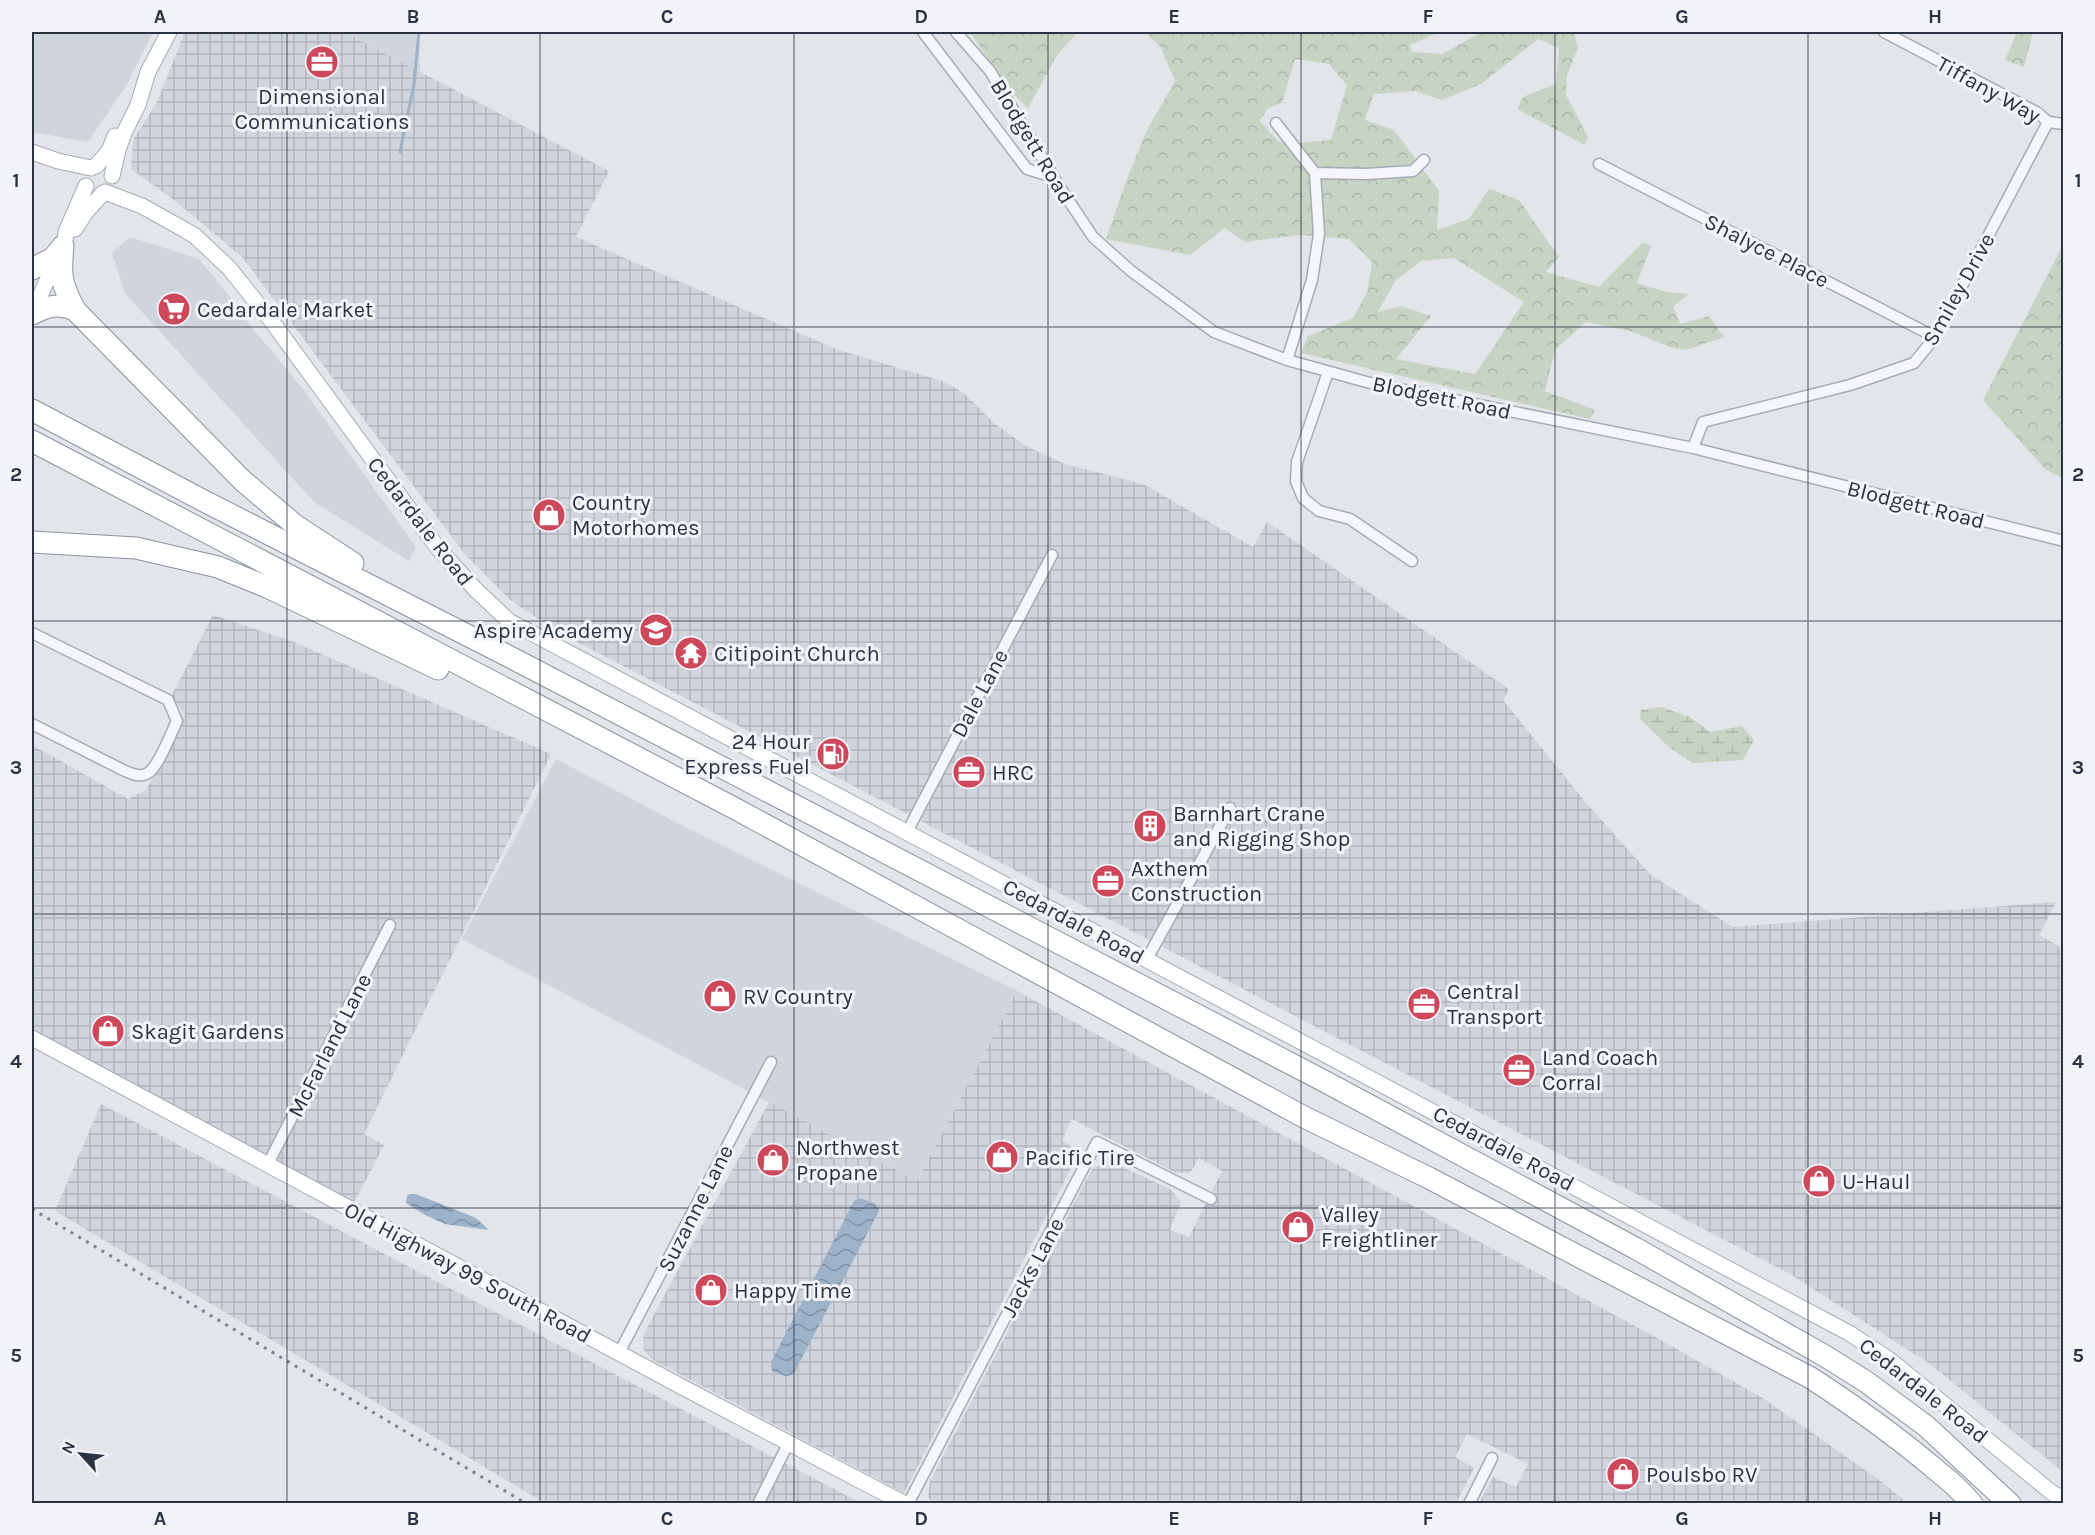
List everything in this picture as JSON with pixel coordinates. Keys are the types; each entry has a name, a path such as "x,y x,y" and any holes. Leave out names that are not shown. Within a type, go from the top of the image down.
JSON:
{"highway":[{"path":"32,269 53,258 64,243"},
{"path":"64,243 61,276 66,293 75,310 225,464 277,511 316,540 510,657"},
{"path":"32,314 52,306 66,306 75,310"},
{"path":"32,410 1322,1080 1655,1260 1865,1381 1926,1426 2010,1503"},
{"path":"32,441 734,808 1304,1117 1449,1189 1811,1378 1917,1453 1961,1490 1972,1503"},
{"path":"32,542 136,548 218,567 267,587 456,677 643,770 734,808"}],"street":[{"path":"32,314 64,243 108,185 118,150 138,105 148,72 169,32"},
{"path":"923,32 1027,169 1053,177"},
{"name":"Blodgett Road","path":"956,32 990,71 1053,177 1093,237 1131,271 1215,332 1287,360 1371,383 1693,448 2064,541"},
{"name":"Tiffany Way","path":"1884,32 2038,113 2048,122 2064,124"},
{"path":"64,243 66,232 86,184 86,175 109,151 133,90 148,72"},
{"name":"Smiley Drive","path":"1693,448 1703,422 1850,385 1914,363 1935,337 2048,122"},
{"path":"1276,123 1315,173 1319,234 1311,280 1287,360"},
{"path":"32,152 58,162 105,167 109,169 108,185"},
{"path":"1315,173 1366,174 1413,171 1424,160"},
{"path":"58,162 86,184 92,192 108,185"},
{"name":"Shalyce Place","path":"1599,164 1935,337"},
{"name":"Cedardale Road","path":"108,185 195,236 229,268 273,323 437,547 476,590 509,621 1849,1333 1890,1360 2051,1492 2064,1500"},
{"path":"1328,372 1297,462 1296,481 1299,489 1303,498 1319,511 1350,519 1412,561"},
{"name":"Dale Lane","path":"907,832 1052,555"},
{"path":"32,633 168,700 177,721 155,765 148,773 139,776 32,724"},
{"path":"1147,959 1230,808"},
{"name":"McFarland Lane","path":"268,1164 390,925"},
{"name":"Old Highway 99 South Road","path":"32,1038 619,1353 907,1503"},
{"name":"Suzanne Lane","path":"619,1353 771,1062"},
{"name":"Jacks Lane","path":"907,1503 1097,1143 1211,1199"},
{"path":"758,1503 789,1442"},
{"path":"1469,1503 1492,1458"}],"shaded area":[{"path":"32,32 153,32 126,86 88,142 32,132"},
{"path":"185,32 344,32 609,171 576,237 836,349 945,382 965,394 995,424 1026,446 1065,464 1143,484 1253,547 1267,522 1509,689 1503,700 1587,804 1651,875 1733,927 2056,902 2039,935 2064,949 2063,1472 1930,1364 1790,1274 560,633 510,600 464,553 243,258 178,203 131,169 133,140 157,102"},
{"path":"344,32 419,32 420,72 373,47"},
{"path":"130,237 199,259 303,389 416,547 409,561 314,502 125,293 112,253"},
{"path":"213,615 294,642 551,754 364,1134 384,1145 354,1203 32,1032 32,745 128,799 146,790 176,736 185,714 171,697"},
{"path":"556,759 683,826 1017,991 917,1181 462,939"},
{"path":"1017,991 1668,1344 1764,1399 1882,1482 1907,1503 1479,1503 1493,1477 1516,1487 1528,1464 1467,1434 1455,1457 1474,1468 1456,1503 933,1503 928,1497 930,1481 1092,1169 1109,1161 1170,1189 1181,1202 1170,1230 1189,1237 1222,1171 1199,1158 1190,1173 1176,1173 1072,1119 1062,1140 1075,1149 1072,1166 904,1493 651,1359 643,1349 643,1335 769,1102 917,1181"},
{"path":"101,1104 861,1503 545,1503 55,1211"}],"green space":[{"path":"970,32 1078,32 1057,55 1028,108 1009,90"},
{"path":"1145,32 1440,32 1410,45 1412,52 1442,54 1482,32 1574,32 1578,48 1567,75 1566,95 1588,137 1585,145 1517,109 1523,97 1556,84 1559,48 1538,39 1481,84 1442,100 1415,91 1374,94 1365,120 1394,130 1439,191 1437,230 1469,219 1489,189 1519,200 1559,257 1546,272 1599,287 1643,242 1651,246 1637,283 1667,292 1689,294 1673,307 1680,324 1709,316 1724,337 1686,350 1673,348 1630,331 1586,322 1555,350 1545,391 1595,410 1590,419 1301,353 1308,336 1353,318 1367,293 1372,262 1349,239 1299,235 1245,242 1225,228 1190,255 1106,239 1147,130 1175,81 1161,48","holes":["1295,59 1329,64 1347,85 1331,140 1279,142 1260,121 1268,108 1282,103","1454,258 1524,302 1475,374 1396,359 1431,316 1401,306 1378,312 1395,281 1421,261"]},
{"path":"2017,32 2033,32 2024,67 2005,60"},
{"path":"2063,245 2064,478 2046,470 1983,400"},
{"path":"1661,707 1690,717 1710,732 1742,726 1754,740 1743,760 1693,763 1670,748 1640,719 1641,710"}],"water":[{"path":"416,1194 476,1218 489,1230 445,1224 425,1215 406,1203 407,1196"},
{"path":"860,1198 876,1204 879,1211 793,1375 785,1376 772,1371 771,1362 854,1201"}],"waterway":[{"path":"400,152 414,84 419,32"}],"railway":[{"path":"32,1209 527,1504"}],"place":[{"name":"Dimensional Communications","path":"322,62"},
{"name":"Cedardale Market","path":"174,309"},
{"name":"Country Motorhomes","path":"549,515"},
{"name":"Aspire Academy","path":"656,630"},
{"name":"Citipoint Church","path":"691,653"},
{"name":"24 Hour Express Fuel","path":"833,754"},
{"name":"HRC","path":"969,772"},
{"name":"Barnhart Crane and Rigging Shop","path":"1150,826"},
{"name":"Axthem Construction","path":"1108,881"},
{"name":"RV Country","path":"720,996"},
{"name":"Central Transport","path":"1424,1004"},
{"name":"Skagit Gardens","path":"108,1031"},
{"name":"Land Coach Corral","path":"1519,1070"},
{"name":"Pacific Tire","path":"1002,1157"},
{"name":"Northwest Propane","path":"773,1160"},
{"name":"U-Haul","path":"1819,1181"},
{"name":"Valley Freightliner","path":"1298,1227"},
{"name":"Happy Time","path":"711,1290"},
{"name":"Poulsbo RV","path":"1623,1474"}]}
